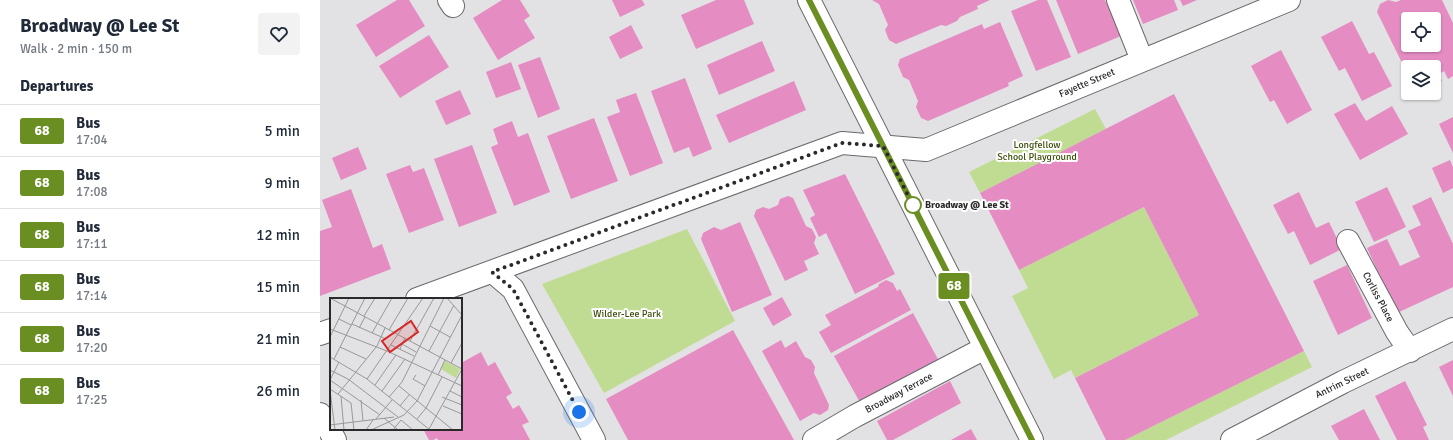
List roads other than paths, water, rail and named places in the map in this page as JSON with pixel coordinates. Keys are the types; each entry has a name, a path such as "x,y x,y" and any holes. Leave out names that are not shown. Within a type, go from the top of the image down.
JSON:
{"street":[{"path":"808,0 1032,440"},
{"path":"1118,0 1142,60"},
{"name":"Fayette Street","path":"420,298 842,143 926,150 1289,0"},
{"name":"Corliss Place","path":"1348,241 1397,332 1410,351"},
{"path":"492,272 513,289 594,440"},
{"name":"Antrim Street","path":"1232,440 1343,382 1453,329"},
{"path":"320,334 330,330"},
{"name":"Broadway Terrace","path":"814,440 856,416 985,348"},
{"path":"320,414 335,440"}],"place":[{"name":"Broadway @ Lee St","path":"913,205"}],"park label":[{"name":"Longfellow School Playground","path":"1037,150"},
{"name":"Wilder-Lee Park","path":"627,314"}]}
